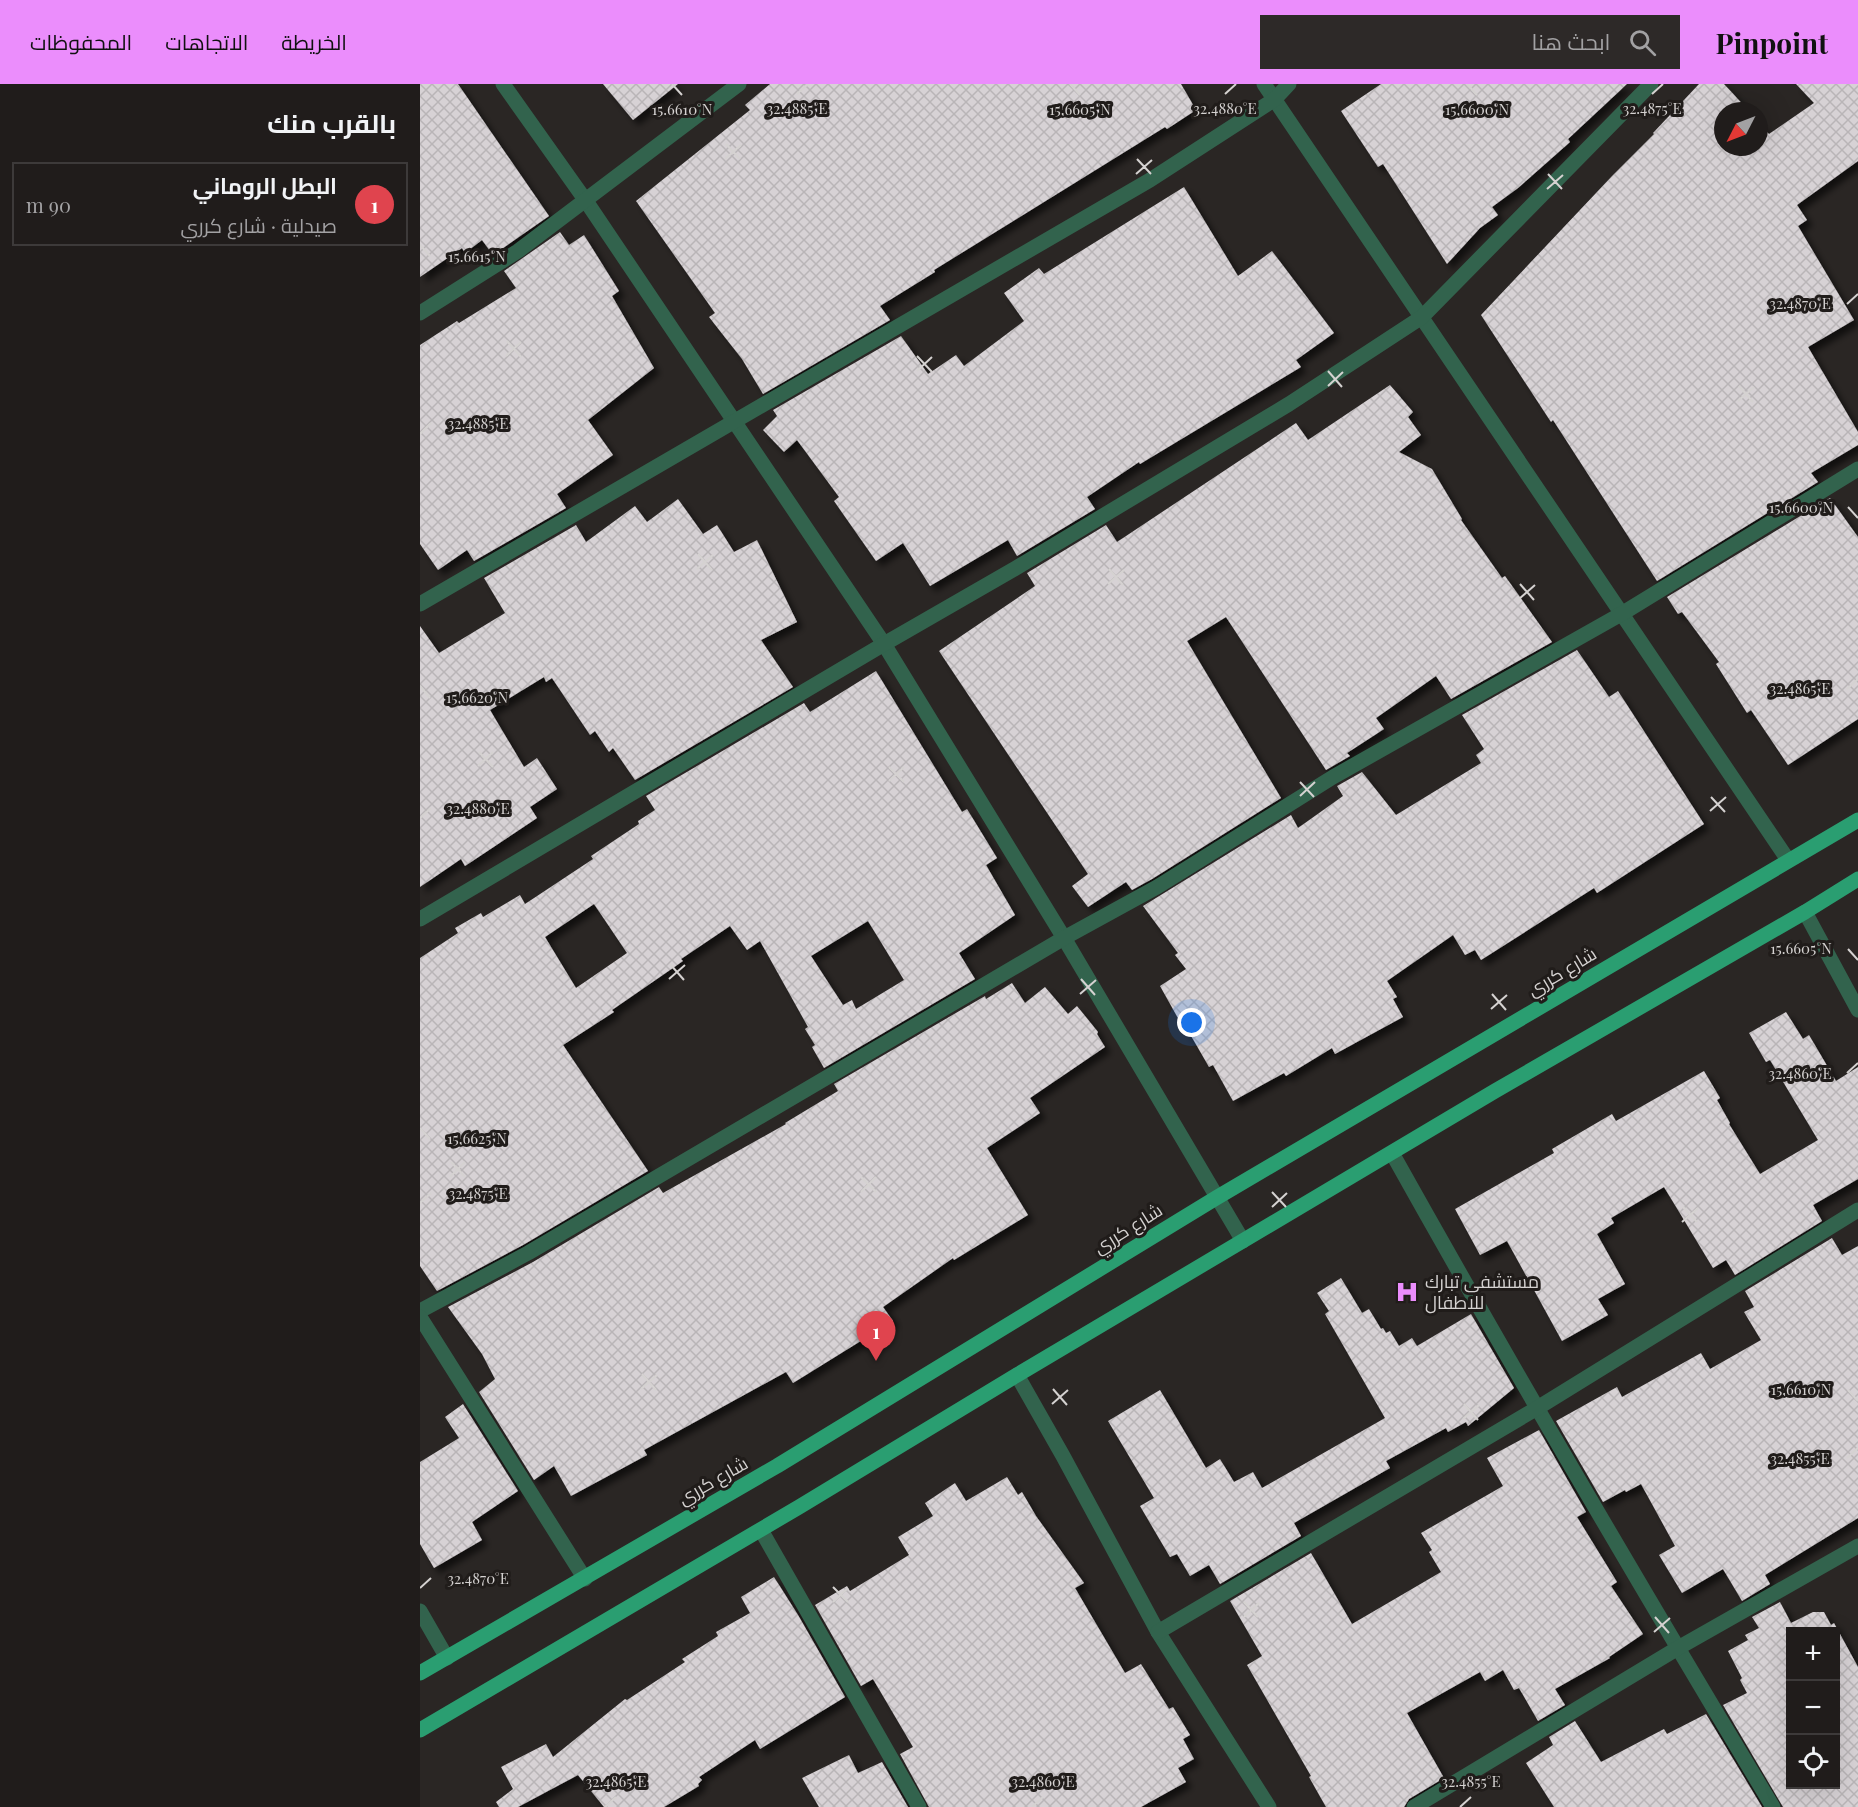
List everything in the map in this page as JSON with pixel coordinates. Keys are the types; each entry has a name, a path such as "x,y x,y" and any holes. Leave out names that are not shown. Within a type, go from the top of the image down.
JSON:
{"main road":[{"name":"شارع كرري","path":"420,1673 777,1466 1216,1198 1858,820"},
{"path":"420,1731 1243,1241 1858,879"}],"street":[{"path":"503,84 586,201 884,644 1064,938 1243,1241"},
{"path":"420,313 518,251 739,84"},
{"path":"1264,84 1788,860"},
{"path":"420,604 1150,180 1275,99 1289,84"},
{"path":"420,919 1026,562 1289,404 1422,317 1651,84"},
{"path":"420,1311 528,1253 1064,938 1157,887 1333,777 1623,613 1858,469"},
{"path":"1805,912 1858,1010"},
{"path":"1392,1153 1464,1281 1773,1807"},
{"path":"1158,1632 1539,1407 1858,1210"},
{"path":"420,1317 585,1579"},
{"path":"1017,1375 1158,1632 1269,1807"},
{"path":"760,1530 920,1807"},
{"path":"1414,1807 1678,1648 1858,1546"},
{"path":"420,1611 447,1658"}],"building":[{"path":"420,84 458,84 549,216 493,255 482,240 465,253 462,248 420,277"},
{"path":"603,84 678,84 633,120"},
{"path":"770,84 1181,84 1196,110 934,270 935,272 880,306 890,320 763,394 742,359 709,317 715,313 636,201 750,110 745,105"},
{"path":"1381,84 1627,84 1568,139 1570,142 1518,188 1492,207 1498,215 1480,228 1447,264 1383,164 1378,167 1341,111"},
{"path":"1699,84 1724,84 1741,102 1714,102 1714,156 1768,156 1768,133 1814,103 1796,84 1858,84 1858,161 1797,205 1807,220 1798,226 1854,320 1808,347 1858,432 1858,445 1811,473 1818,482 1657,581 1553,420 1551,422 1481,315"},
{"path":"1184,187 1238,276 1272,251 1334,333 1296,360 1301,367 1140,464 1139,462 1087,497 1095,509 1017,556 1008,540 930,586 903,543 876,561 834,501 839,497 797,440 784,452 763,430 777,416 773,410 901,336 928,374 956,355 964,366 1024,321 1004,293 1039,268 1044,274"},
{"path":"560,232 569,245 584,235 619,291 612,296 654,368 588,420 613,455 557,494 566,508 474,561 467,550 438,570 420,544 420,345 516,288 504,271"},
{"path":"1390,385 1413,412 1408,417 1421,435 1399,452 1432,469 1461,520 1502,578 1505,576 1552,642 1451,699 1436,676 1376,718 1384,729 1347,753 1350,756 1326,770 1226,617 1187,641 1281,798 1152,879 1132,890 1126,882 1088,907 1072,886 1088,874 939,651 1035,586 1027,573 1106,525 1117,542 1296,423 1308,440"},
{"path":"1830,498 1858,537 1858,719 1788,765 1751,710 1747,713 1716,664 1719,662 1682,612 1678,614 1667,597"},
{"path":"678,499 703,534 717,525 734,552 757,540 797,622 761,640 793,687 635,780 613,748 609,752 595,731 590,735 552,678 546,682 544,677 490,710 524,767 537,758 557,789 530,807 537,818 465,866 461,859 420,887 420,626 439,653 505,613 484,578 576,525 586,542 635,506 647,522"},
{"path":"1577,650 1609,697 1618,691 1704,824 1597,893 1594,888 1481,960 1475,950 1465,955 1453,935 1387,981 1397,997 1393,999 1403,1017 1335,1054 1332,1048 1286,1076 1284,1073 1233,1101 1213,1065 1209,1067 1190,1034 1188,1036 1160,986 1186,969 1175,955 1178,953 1143,906 1291,815 1298,828 1343,796 1337,786 1362,772 1396,815 1481,763 1476,755 1484,749 1462,715"},
{"path":"876,671 962,812 967,809 997,858 986,865 1015,915 959,953 975,979 824,1068 812,1047 815,1045 805,1029 808,1027 760,941 747,950 730,926 612,1010 614,1012 563,1045 648,1171 523,1245 437,1291 420,1266 420,958 458,933 455,928 481,913 483,917 520,895 525,904 593,859 591,856 639,824 638,821 655,810 646,796 804,703 810,712","holes":["594,904 627,953 576,988 545,937","868,921 904,980 856,1009 852,1000 843,1005 811,956"]},
{"path":"1012,983 1025,1003 1045,987 1068,1014 1077,1006 1098,1032 1105,1047 1030,1098 1040,1113 987,1148 1028,1215 954,1260 953,1258 883,1307 893,1321 793,1383 786,1372 644,1450 647,1455 571,1496 554,1466 534,1480 479,1392 495,1379 482,1354 448,1307 533,1262 659,1187 663,1193 786,1124 838,1091 834,1084 985,996 986,999"},
{"path":"1786,1012 1803,1039 1809,1035 1836,1081 1858,1067 1858,1179 1813,1205 1822,1221 1735,1275 1726,1260 1713,1268 1664,1187 1611,1218 1614,1223 1597,1234 1625,1284 1598,1299 1608,1315 1562,1341 1507,1241 1480,1255 1455,1209 1554,1153 1552,1149 1612,1114 1616,1121 1704,1071 1720,1098 1717,1100 1729,1124 1760,1174 1818,1140 1770,1060 1766,1062 1749,1033"},
{"path":"1832,1238 1842,1255 1858,1246 1858,1518 1765,1575 1770,1584 1742,1601 1723,1569 1682,1593 1659,1555 1675,1546 1641,1484 1603,1502 1556,1421 1617,1387 1622,1397 1701,1353 1710,1369 1761,1340 1744,1312 1754,1307 1745,1291"},
{"path":"1341,1278 1362,1313 1369,1309 1381,1329 1383,1328 1386,1333 1390,1331 1399,1346 1412,1338 1417,1346 1471,1314 1514,1388 1468,1426 1466,1422 1448,1432 1446,1428 1386,1461 1390,1468 1294,1523 1301,1536 1220,1584 1209,1565 1190,1576 1177,1554 1170,1557 1140,1506 1154,1498 1108,1421 1160,1390 1206,1468 1220,1459 1234,1482 1253,1472 1262,1488 1385,1418 1325,1314 1329,1311 1317,1293"},
{"path":"463,1404 518,1491 472,1522 482,1540 434,1568 420,1544 420,1462 459,1438 445,1417"},
{"path":"1539,1430 1586,1512 1577,1517 1617,1582 1611,1586 1643,1634 1610,1658 1555,1689 1565,1705 1538,1721 1519,1688 1514,1690 1503,1670 1485,1681 1480,1672 1407,1713 1444,1778 1409,1799 1404,1807 1326,1807 1309,1777 1311,1776 1247,1665 1262,1656 1230,1601 1311,1553 1352,1624 1441,1572 1429,1552 1432,1550 1421,1533 1503,1486 1487,1458"},
{"path":"1007,1477 1018,1495 1022,1492 1036,1516 1084,1583 1075,1588 1125,1673 1141,1664 1169,1709 1173,1707 1190,1735 1183,1739 1194,1759 1178,1768 1186,1782 1141,1807 929,1807 900,1754 913,1747 873,1679 861,1686 815,1605 847,1586 850,1591 909,1555 898,1537 933,1516 925,1503 955,1483 966,1501"},
{"path":"774,1577 845,1697 760,1749 755,1740 699,1777 702,1780 699,1786 664,1807 604,1807 578,1775 518,1807 499,1807 496,1802 513,1789 501,1767 546,1744 553,1757 625,1699 627,1700 685,1662 682,1659 718,1636 716,1632 750,1613 741,1597"},
{"path":"1780,1602 1791,1623 1813,1612 1824,1612 1831,1625 1834,1623 1836,1627 1786,1627 1786,1789 1840,1789 1840,1634 1858,1667 1858,1807 1783,1807 1723,1705 1747,1693 1728,1651 1748,1640 1745,1635 1759,1628 1752,1617"},
{"path":"1706,1714 1762,1807 1554,1807 1526,1763 1553,1745 1549,1737 1575,1721 1601,1762 1664,1729 1667,1734"},
{"path":"849,1755 858,1773 882,1762 908,1807 819,1807 802,1778"}],"place":[{"name":"مستشفى تبارك للاطفال","path":"1407,1292"},
{"name":"البطل الروماني","path":"876,1361"}]}
